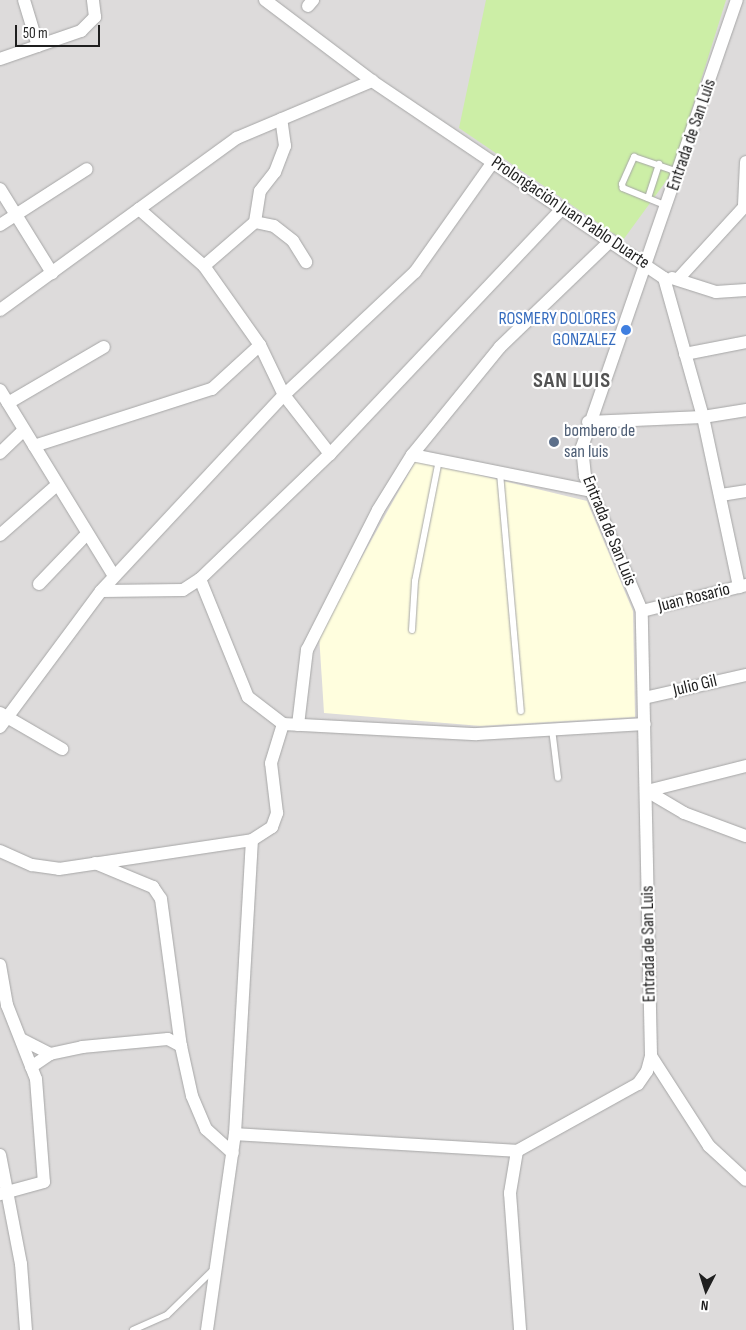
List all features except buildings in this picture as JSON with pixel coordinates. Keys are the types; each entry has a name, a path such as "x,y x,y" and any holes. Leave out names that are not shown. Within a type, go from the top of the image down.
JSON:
{"street":[{"path":"24,0 38,46"},
{"path":"0,59 38,46 92,23 93,0"},
{"name":"Prolongación Juan Pablo Duarte","path":"265,0 372,81 648,264 664,278 703,417 742,586"},
{"path":"737,0 746,2"},
{"name":"Entrada de San Luis","path":"651,1056 642,611 592,491 582,447 588,422 648,264 737,0"},
{"path":"0,310 237,138 372,81"},
{"path":"204,266 255,222 260,191 276,172 285,146 282,119"},
{"path":"0,728 4,715 114,576 284,395 415,272 494,162"},
{"path":"679,278 745,205 746,162"},
{"path":"0,225 87,169"},
{"path":"0,189 52,274"},
{"path":"102,590 168,592 182,590 200,579 330,454 564,208"},
{"path":"139,209 204,266 260,345 284,395 330,454"},
{"path":"255,222 280,231 306,262"},
{"path":"298,725 307,650 378,510 412,455 500,347 611,240"},
{"path":"664,278 679,278 716,292 746,290"},
{"path":"685,354 746,342"},
{"path":"34,446 212,389 260,345"},
{"path":"8,403 104,347"},
{"path":"0,390 114,576"},
{"path":"588,422 703,417 746,410"},
{"path":"0,453 24,430"},
{"path":"412,455 592,491"},
{"path":"0,535 58,485"},
{"path":"721,495 746,491"},
{"path":"39,584 87,534"},
{"path":"200,579 248,697 283,724 477,734 645,724"},
{"name":"Juan Rosario","path":"642,611 742,586"},
{"name":"Julio Gil","path":"644,698 746,675"},
{"path":"4,715 62,749"},
{"path":"0,851 50,868 252,840 272,827 277,813 271,764 283,724"},
{"path":"647,791 746,766"},
{"path":"647,791 684,813 746,836"},
{"path":"207,1330 235,1134 252,840"},
{"path":"95,863 152,887 161,899 181,1046 192,1096 206,1129 233,1153"},
{"path":"0,965 7,1005 31,1067 41,1110 44,1182 4,1193"},
{"path":"21,1038 50,1054"},
{"path":"31,1067 50,1054 142,1038 168,1039 181,1046"},
{"path":"235,1134 517,1151 638,1084 651,1056"},
{"path":"651,1056 709,1146 746,1180"},
{"path":"517,1151 510,1193 520,1330"},
{"path":"0,1155 4,1193 21,1264 26,1330"}],"lane":[{"path":"667,206 622,184 634,157 660,164 679,172"},
{"path":"648,198 660,164"},
{"path":"412,630 415,581 439,460"},
{"path":"500,472 521,711"},
{"path":"552,729 558,778"},
{"path":"133,1330 167,1315 215,1268"}],"shaded area":[{"path":"0,0 746,0 746,1330 0,1330"},
{"path":"416,460 587,501 633,611 635,717 481,726 324,713 319,634"}],"green space":[{"path":"486,0 726,0 672,173 623,240 459,128"}],"place":[{"name":"ROSMERY DOLORES GONZALEZ","path":"626,330"},
{"name":"bombero de san luis","path":"554,442"}],"district":[{"name":"SAN LUIS","path":"572,381"}]}
